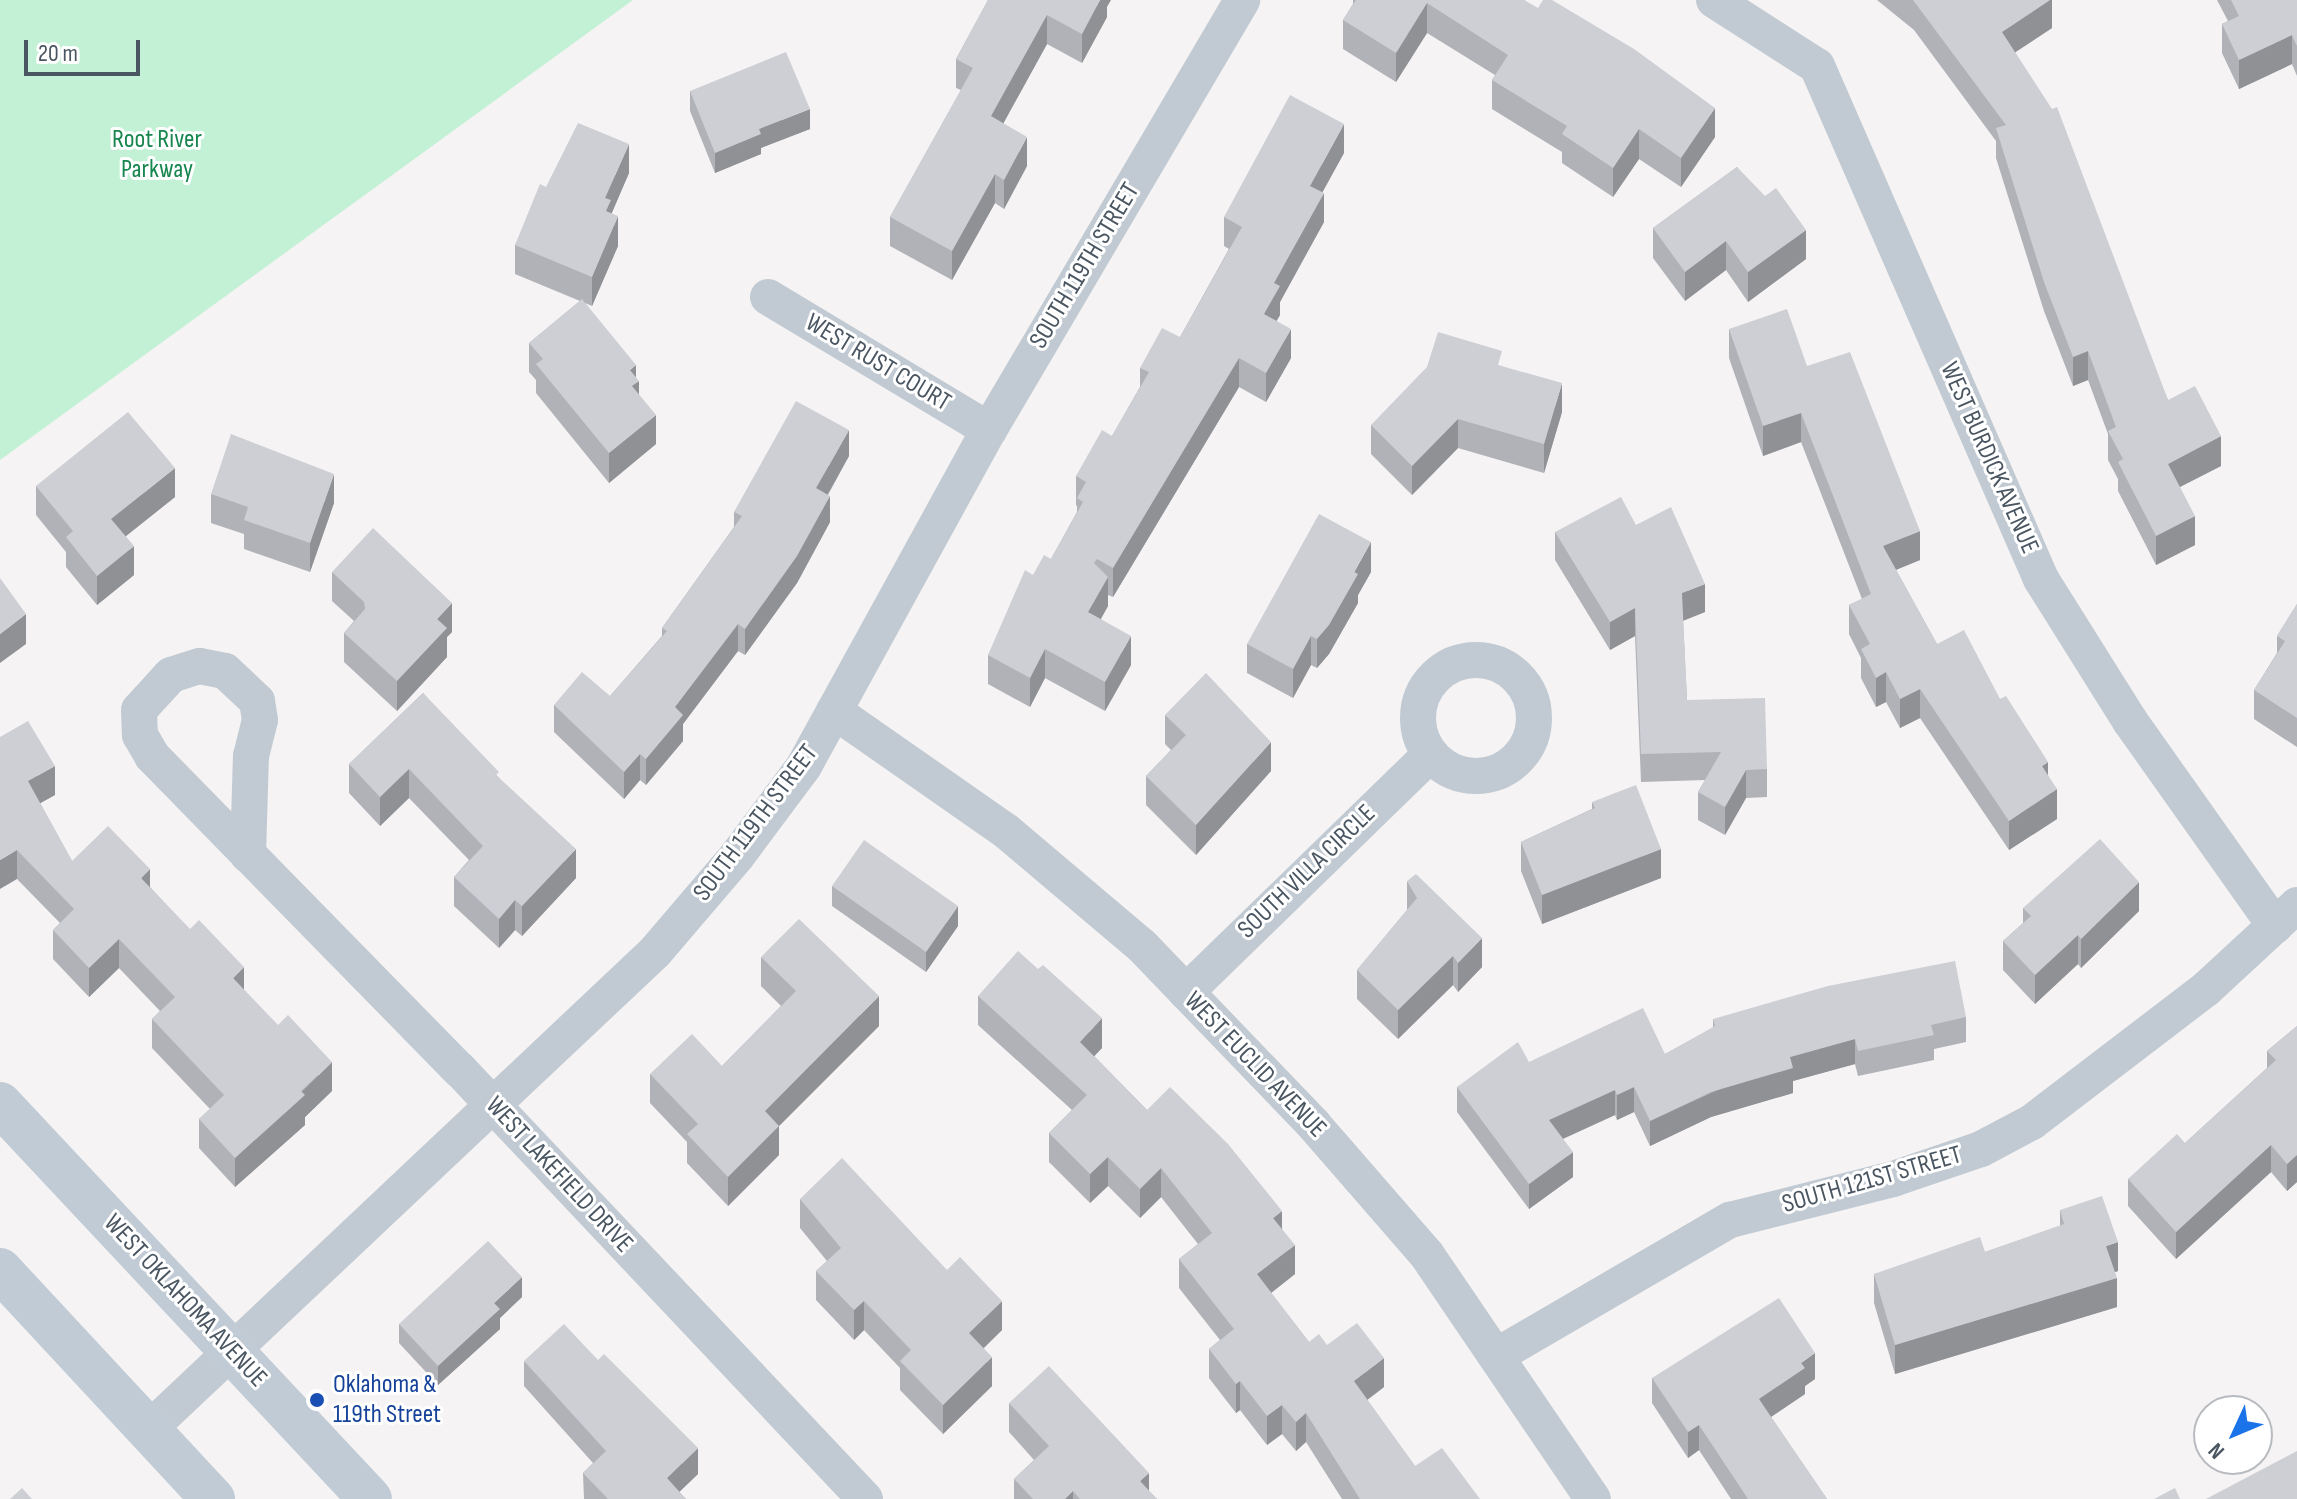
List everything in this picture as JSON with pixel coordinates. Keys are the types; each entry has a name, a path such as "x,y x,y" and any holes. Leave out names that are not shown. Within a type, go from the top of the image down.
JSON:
{"main road":[{"name":"WEST OKLAHOMA AVENUE","path":"0,1104 370,1499"},
{"path":"0,1270 213,1499"}],"street":[{"name":"SOUTH 119TH STREET","path":"148,1430 495,1108 655,952 737,856 804,766 989,430 1242,0"},
{"name":"WEST BURDICK AVENUE","path":"1714,0 1817,66 2041,579 2130,721 2286,916"},
{"name":"WEST RUST COURT","path":"768,297 989,430"},
{"name":"WEST LAKEFIELD DRIVE","path":"248,855 250,770 260,720 257,701 225,671 199,666 171,675 139,710 140,735 180,788 495,1108 865,1499"},
{"name":"WEST EUCLID AVENUE","path":"834,711 1006,831 1142,946 1314,1125 1427,1255 1593,1499"},
{"name":"SOUTH VILLA CIRCLE","path":"1186,992 1430,755"},
{"name":"SOUTH 121ST STREET","path":"1496,1356 1730,1220 1893,1179 1981,1149 2032,1122 2206,989 2286,916"}],"green space":[{"name":"Root River Parkway","path":"0,0 633,0 0,460"}],"building":[{"path":"988,0 1100,0 1082,34 1047,15 991,116 1027,137 1004,180 995,174 952,251 890,217 973,68 956,59"},
{"path":"1356,0 1524,0 1538,8 1543,0 1552,0 1634,49 1715,108 1681,158 1639,129 1613,168 1562,134 1567,126 1492,80 1508,55 1427,3 1396,53 1343,20"},
{"path":"1913,0 2050,0 2002,32 2052,109 2057,107 2168,400 2195,386 2221,436 2168,464 2195,516 2156,536 2118,462 2123,459 2108,431 2116,427 2088,351 2073,357 2044,282 1996,128 2006,125"},
{"path":"2231,0 2297,0 2297,46 2292,35 2239,60 2222,24 2239,16"},
{"path":"786,52 810,109 759,129 761,134 715,153 690,91"},
{"path":"1290,95 1344,124 1310,186 1324,193 1274,283 1280,286 1264,314 1291,329 1266,373 1239,358 1113,568 1097,559 1094,563 1108,577 1088,612 1131,636 1105,682 1045,649 1030,678 988,655 1025,570 1033,575 1044,555 1051,559 1083,502 1077,498 1086,482 1076,476 1102,430 1112,436 1149,372 1140,368 1162,328 1180,337 1242,227 1224,217"},
{"path":"578,123 629,144 605,198 611,200 606,211 618,216 592,277 515,245 540,184 546,187"},
{"path":"1737,167 1765,196 1776,188 1806,230 1748,272 1726,241 1685,272 1653,228"},
{"path":"582,299 636,365 630,370 639,381 632,386 656,415 609,453 536,364 543,359 529,343"},
{"path":"1787,309 1807,366 1850,352 1920,531 1883,546 1937,644 1964,630 2000,699 2006,696 2048,762 2042,766 2057,789 2009,821 1920,689 1900,699 1886,672 1876,678 1861,649 1870,644 1849,605 1871,594 1801,413 1763,426 1729,329"},
{"path":"1438,332 1502,351 1498,365 1562,383 1544,444 1458,419 1412,466 1371,425 1427,367"},
{"path":"796,401 849,430 816,488 830,496 797,556 745,629 738,624 675,707 683,715 646,759 640,754 624,772 554,705 582,672 610,696 667,631 662,628 742,516 734,512"},
{"path":"128,412 175,468 111,519 134,546 97,576 66,537 73,531 36,486"},
{"path":"231,434 334,474 310,543 244,520 248,507 211,494"},
{"path":"1621,497 1636,525 1671,507 1705,584 1682,593 1687,700 1765,698 1767,769 1746,770 1725,807 1698,792 1721,752 1641,754 1635,608 1610,622 1555,532"},
{"path":"1319,514 1371,542 1354,572 1358,574 1329,625 1317,639 1311,636 1293,669 1247,644"},
{"path":"373,528 452,603 437,619 447,628 397,681 344,633 365,609 364,602 332,572"},
{"path":"0,578 26,614 0,634"},
{"path":"2297,604 2297,718 2254,690 2285,641 2277,636"},
{"path":"1206,673 1271,742 1196,825 1146,776 1186,735 1165,715"},
{"path":"423,693 499,772 496,775 576,849 522,906 515,900 499,919 454,877 483,846 409,769 380,797 349,764"},
{"path":"28,721 55,766 28,781 72,861 108,826 150,869 141,878 190,929 199,920 244,967 233,978 278,1025 288,1015 332,1062 301,1091 305,1095 235,1158 199,1119 224,1095 152,1019 175,997 119,939 89,968 53,930 74,909 17,850 0,860 0,737"},
{"path":"1636,785 1661,849 1542,895 1521,842 1595,808 1592,802"},
{"path":"2100,839 2139,882 2081,939 2078,935 2035,975 2003,941 2031,916 2023,908"},
{"path":"864,840 958,906 926,952 832,886"},
{"path":"1416,874 1482,938 1458,963 1453,956 1398,1010 1357,970 1417,898 1407,881"},
{"path":"799,919 879,996 765,1111 779,1126 728,1177 687,1134 698,1124 650,1074 692,1034 722,1066 796,991 761,957"},
{"path":"1018,951 1038,969 1043,965 1102,1018 1080,1042 1147,1110 1170,1087 1228,1144 1282,1211 1273,1218 1295,1245 1257,1274 1309,1342 1319,1334 1327,1345 1357,1323 1384,1358 1354,1381 1415,1466 1442,1448 1480,1499 1360,1499 1306,1413 1296,1422 1282,1405 1267,1416 1240,1381 1236,1384 1209,1349 1234,1329 1179,1259 1212,1233 1161,1168 1140,1189 1108,1157 1090,1174 1049,1133 1087,1095 978,996"},
{"path":"1955,961 1966,1017 1931,1025 1934,1035 1858,1051 1855,1039 1790,1057 1793,1068 1711,1092 1650,1121 1634,1087 1617,1095 1615,1090 1549,1120 1573,1152 1529,1184 1457,1087 1518,1042 1529,1062 1643,1008 1665,1054 1715,1026 1713,1019 1828,986"},
{"path":"2297,1026 2297,1155 2287,1164 2271,1145 2176,1232 2128,1179 2177,1134 2185,1143 2276,1060 2267,1051"},
{"path":"842,1158 947,1270 960,1257 1002,1301 969,1333 992,1357 943,1405 900,1361 911,1350 864,1301 854,1310 816,1271 841,1248 800,1199"},
{"path":"2102,1196 2118,1242 2106,1246 2117,1278 1895,1345 1874,1274 1980,1237 1985,1252 2064,1224 2060,1210"},
{"path":"488,1241 522,1277 494,1303 500,1309 438,1366 399,1324"},
{"path":"1779,1298 1815,1353 1801,1363 1805,1368 1759,1399 1827,1499 1748,1499 1699,1425 1688,1432 1652,1378"},
{"path":"564,1324 598,1360 604,1354 698,1448 667,1478 686,1499 608,1499 583,1473 606,1451 524,1361"},
{"path":"1049,1366 1149,1473 1140,1481 1157,1499 1080,1499 1073,1491 1065,1499 1033,1499 1014,1479 1049,1446 1009,1403"},
{"path":"2297,1451 2297,1499 2206,1499 2252,1475 2273,1475 2273,1464"},
{"path":"22,1488 32,1499 10,1499"},
{"path":"2175,1488 2180,1499 2154,1499"}],"place":[{"name":"Oklahoma & 119th Street","path":"317,1400"}]}
